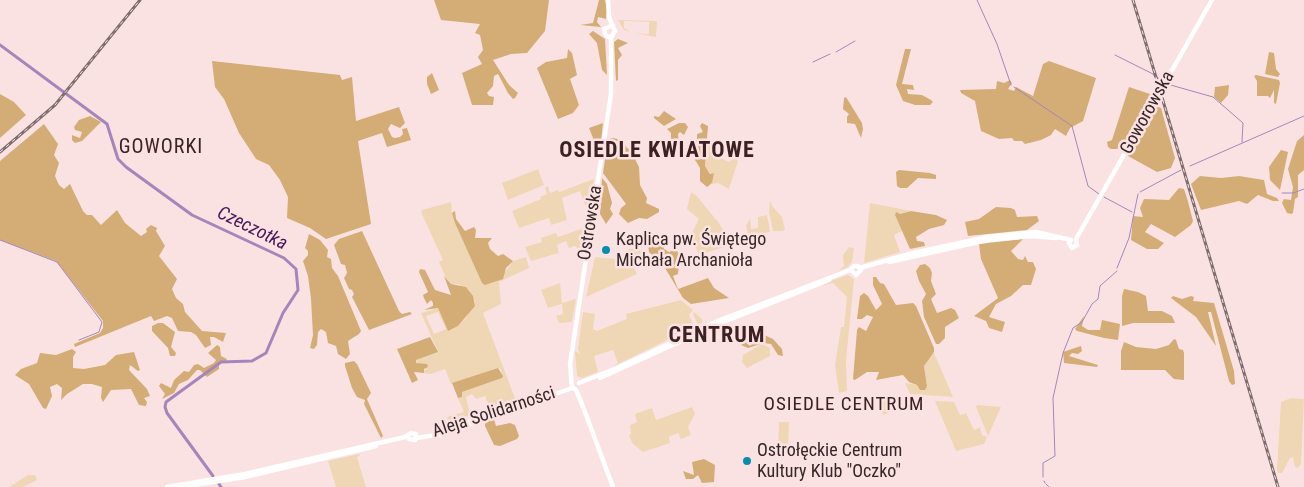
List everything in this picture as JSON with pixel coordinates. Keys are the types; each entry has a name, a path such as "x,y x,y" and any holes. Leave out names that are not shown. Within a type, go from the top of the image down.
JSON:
{"main road":[{"path":"608,0 609,26 604,31 610,37 615,31 609,26"},
{"name":"Goworowska","path":"1072,241 1084,225 1212,0"},
{"name":"Ostrowska","path":"610,37 611,94 571,351 571,371 613,487"},
{"name":"Aleja Solidarności","path":"215,480 409,437 411,432 416,436 444,431 472,419 618,371 721,323 851,271 855,266 861,269 953,246 997,239 1036,236 1072,241"},
{"path":"167,487 215,480"},
{"path":"181,487 215,480"}],"shaded area":[{"path":"434,0 549,0 545,31 527,53 511,54 493,60 509,85 518,93 515,98 513,99 508,93 498,74 494,76 493,86 487,93 489,96 494,97 493,105 472,105 462,73 482,64 478,57 483,50 480,35 475,33 480,24 441,20"},
{"path":"599,0 605,0 607,10 606,19 598,17 597,22 601,27 580,25 593,23"},
{"path":"618,20 657,21 656,37 635,33 649,34 649,22 624,21 624,28 631,32 624,30"},
{"path":"593,31 605,39 607,75 602,70 597,43 589,34"},
{"path":"618,39 628,43 618,48 622,55 618,60 618,80 616,81 614,42"},
{"path":"568,49 572,53 577,75 570,79 579,105 573,113 558,119 537,68 546,62 567,58"},
{"path":"905,49 911,49 902,84 913,85 914,90 907,89 908,94 922,95 933,102 930,105 915,105 903,101 896,85"},
{"path":"1269,52 1274,53 1276,69 1280,74 1278,77 1265,74"},
{"path":"212,61 340,75 342,80 352,77 356,121 399,107 405,123 400,128 391,124 388,129 392,137 395,138 403,134 402,129 407,128 411,140 387,147 382,133 358,141 371,224 326,239 310,228 287,218 288,197 280,180 269,165 256,159 239,133 224,99 215,87"},
{"path":"1049,61 1096,78 1083,121 1070,128 1066,136 1055,129 1051,135 1041,140 1025,144 1022,141 1014,141 1012,138 999,139 981,131 975,101 961,93 960,90 996,89 997,81 1004,83 1010,80 1012,83 1008,89 1014,91 1016,87 1033,96 1043,64"},
{"path":"432,73 439,90 431,94 427,84 427,77"},
{"path":"1254,76 1279,80 1276,104 1274,103 1274,90 1270,98 1268,96 1257,96 1257,81"},
{"path":"1229,85 1228,95 1221,103 1214,97 1215,87"},
{"path":"1129,87 1150,94 1153,97 1152,101 1133,135 1117,149 1111,149 1108,147 1107,142 1112,140"},
{"path":"0,94 14,102 26,115 0,138"},
{"path":"846,97 862,123 861,138 855,124 847,123 849,114 843,109 844,98"},
{"path":"1154,105 1161,108 1175,158 1171,168 1157,172 1128,156"},
{"path":"664,111 676,119 664,126 654,116 659,117"},
{"path":"90,116 101,122 82,141 75,143 72,140 72,135 80,138 82,132 75,130 74,127 79,120"},
{"path":"603,123 601,141 595,143 589,128"},
{"path":"679,123 685,123 688,127 684,135 680,132 678,134 679,145 671,143 671,133 667,129"},
{"path":"702,123 708,126 707,139 718,145 707,143 705,166 710,174 714,173 712,183 707,187 700,181 700,168 692,155 695,151 693,142 697,140 697,134 703,132 700,126"},
{"path":"44,124 58,144 54,155 59,163 55,176 59,185 64,189 70,184 83,211 87,215 92,215 101,225 117,210 125,223 141,236 147,232 146,229 151,225 157,228 156,231 165,246 159,256 177,279 172,289 176,298 183,304 185,312 202,331 226,333 223,342 210,337 211,345 205,348 196,335 191,332 178,331 172,318 167,316 154,321 151,316 75,347 74,344 100,333 103,328 103,321 56,261 0,240 0,161"},
{"path":"1304,135 1304,170 1298,175 1298,197 1295,199 1293,213 1291,214 1287,213 1282,203 1284,199 1291,200 1293,187 1288,169 1297,141"},
{"path":"608,139 622,140 627,148 630,149 639,167 640,185 647,198 646,203 659,209 659,212 647,219 639,218 628,223 619,214 621,208 626,204 603,173"},
{"path":"709,142 711,147 722,154 726,152 721,158 729,162 735,158 738,161 729,189 718,183 712,184 713,173 711,174 705,166 706,160 710,155 708,154 707,143"},
{"path":"1281,150 1288,152 1280,190 1270,180 1269,167"},
{"path":"538,169 544,185 508,200 502,183"},
{"path":"899,170 930,173 936,175 936,179 918,178 907,188 900,188 897,186 896,172"},
{"path":"1200,176 1221,178 1239,176 1264,180 1267,194 1277,198 1279,201 1273,201 1258,195 1247,204 1239,201 1201,210 1191,184"},
{"path":"602,178 607,184 612,203 610,209 613,214 606,224 600,214"},
{"path":"594,179 591,203 585,205 580,191 562,198 567,220 551,225 549,218 519,228 512,211 541,199 540,197 547,194 545,188 548,186 550,193 558,190 559,192"},
{"path":"1179,188 1184,189 1187,198 1193,221 1191,225 1175,237 1151,224 1145,232 1164,243 1158,249 1147,249 1131,240 1133,216 1143,217 1140,208 1144,199 1169,200"},
{"path":"691,192 696,195 718,222 733,244 699,255 691,235 699,219 687,209"},
{"path":"770,200 772,206 782,217 785,230 773,231 769,212"},
{"path":"451,202 452,213 482,283 492,283 506,271 513,261 526,257 529,268 499,282 501,304 483,313 516,401 490,409 485,396 476,399 472,394 466,397 470,415 450,425 447,417 464,412 458,398 462,397 462,392 502,378 501,369 498,368 451,384 445,369 431,374 421,373 428,367 415,362 419,358 436,353 437,350 421,313 438,308 448,331 458,326 466,318 475,302 469,290 458,284 451,284 445,276 439,262 443,260 421,212 422,210","holes":["438,312 446,329 434,334 426,316"]},
{"path":"870,203 911,211 895,215 902,231 894,235 900,252 864,263"},
{"path":"996,207 1011,208 1015,210 1017,217 1037,216 1039,221 1027,230 968,236 965,222 979,219"},
{"path":"455,211 456,219 465,231 474,227 476,230 475,238 492,238 488,243 490,249 498,256 503,254 513,261 506,268 503,279 485,285 482,283 455,223 452,213"},
{"path":"911,211 936,215 947,220 944,225 929,229 916,237 917,241 924,242 925,246 910,249 895,215 896,212 900,214"},
{"path":"767,215 770,232 748,234 746,226 750,218 751,229 758,228 758,217"},
{"path":"587,227 582,252 575,246 569,248 566,241 557,245 559,253 531,261 525,247 542,242 541,238 556,233 558,237"},
{"path":"362,231 399,311 402,314 410,312 412,314 369,330 352,297 354,294 349,289 344,278 347,273 345,265 341,264 334,245 339,239"},
{"path":"309,234 320,240 328,250 327,257 331,259 332,268 338,276 361,331 348,341 350,354 346,359 338,354 336,346 328,343 326,332 321,329 318,332 317,345 314,349 310,348 313,335 311,299 308,276 303,261 308,255 308,251 305,248"},
{"path":"1023,239 1011,251 1018,259 1023,260 1025,256 1028,262 1033,262 1036,269 1031,285 1023,285 1011,296 996,304 989,317 1005,322 1002,332 989,328 986,321 974,316 998,298 981,259 979,244"},
{"path":"652,241 663,244 664,249 669,252 676,249 680,256 678,274 673,276 678,289 708,278 714,288 729,298 691,304 683,298 665,268 649,252 648,245"},
{"path":"849,247 854,248 852,262 846,268 839,270 844,266 843,255"},
{"path":"629,249 639,249 649,257 632,263 637,274 586,297 595,257 616,259"},
{"path":"925,264 932,273 931,281 936,294 931,299 937,313 951,308 955,310 959,318 945,327 945,338 939,344 936,344 924,317 922,301 926,294 916,271 920,265"},
{"path":"420,269 425,270 435,290 451,295 444,276 451,284 466,287 473,296 475,306 458,326 448,331 438,308 424,310 433,306 433,303 431,300 427,304 424,298 423,295 428,292 419,272"},
{"path":"848,275 854,279 846,361 847,391 839,393 835,365 841,327 844,327 847,297 833,283 811,288"},
{"path":"873,277 876,277 880,283 884,284 896,305 913,303 916,306 934,348 934,352 924,366 927,386 925,390 920,390 917,385 909,382 903,375 876,380 879,372 867,372 855,380 853,379 857,330 859,327 866,331 873,317 867,315 862,319 857,319 860,296 864,293 868,296 876,310 882,304 873,285"},
{"path":"560,283 562,303 576,299 572,322 559,323 556,316 563,314 562,304 548,308 541,290"},
{"path":"1124,289 1146,296 1148,311 1162,311 1172,316 1175,323 1133,323 1122,326 1122,296"},
{"path":"1173,296 1182,299 1191,296 1194,297 1193,301 1214,303 1234,371 1235,384 1232,385 1229,381 1211,312 1208,312 1216,346 1196,317 1171,298"},
{"path":"681,300 693,310 689,315 694,326 698,325 612,367 618,363 613,350 594,356 598,372 582,378 577,376 575,351 580,354 578,349 583,312 595,314 593,329 597,331 627,319 626,314"},
{"path":"694,312 702,319 702,323 698,325 693,314"},
{"path":"1084,316 1082,326 1088,330 1100,330 1102,320 1120,324 1118,340 1077,331 1075,329"},
{"path":"163,323 175,332 171,347 176,353 175,356 170,356 168,348 152,331 152,326"},
{"path":"762,334 773,339 782,349 783,356 778,355 771,344 764,343 748,348 741,345 745,341 750,346"},
{"path":"430,337 438,352 416,360 416,363 427,364 428,367 424,369 424,373 414,372 418,380 412,383 397,349"},
{"path":"1174,339 1179,349 1183,350 1184,353 1184,380 1174,379 1165,370 1121,370 1121,351 1124,342 1136,347 1156,349 1169,345"},
{"path":"762,344 770,348 770,356 747,368 742,362 743,355"},
{"path":"217,345 220,347 221,356 227,359 219,363 219,369 207,377 200,370 197,370 188,380 179,384 174,393 162,399 165,394 159,386 161,383 171,388 174,380 184,371 189,372 194,365 198,364 204,368 214,363 216,360 208,353"},
{"path":"1081,346 1082,351 1078,354 1072,353 1069,356 1098,365 1097,367 1064,363 1063,352"},
{"path":"72,349 76,352 73,357 73,368 84,369 105,365 116,355 134,352 140,370 138,371 130,365 129,370 147,389 150,396 144,398 147,402 146,406 139,405 131,389 111,390 103,402 101,398 102,387 92,384 83,384 61,400 62,388 57,384 50,387 52,396 46,409 43,408 29,384 15,375 21,369 37,363 40,353 56,355"},
{"path":"934,353 953,397 910,394 905,383 927,386 924,366 929,357"},
{"path":"354,361 371,393 367,399 383,436 381,438 364,404 365,400 357,397 352,388 345,363"},
{"path":"498,368 503,376 502,378 462,392 462,397 458,398 452,383"},
{"path":"879,398 896,399 900,408 883,415"},
{"path":"1291,398 1304,399 1301,464 1298,468 1295,467 1293,457 1290,458 1282,473 1278,473 1281,402"},
{"path":"935,401 954,402 960,415 966,413 974,430 983,426 980,428 982,435 987,437 984,444 956,451"},
{"path":"977,405 1001,407 988,436 976,407"},
{"path":"692,407 695,414 688,427 691,435 681,439 678,433 669,437 670,443 643,452 633,444 629,436 631,434 630,425 637,422 635,414 652,408 656,420"},
{"path":"494,419 496,426 510,423 515,425 519,436 517,439 500,446 494,445 485,422"},
{"path":"779,422 789,422 788,452 778,451"},
{"path":"359,454 360,456 357,457 366,487 336,487 328,461"},
{"path":"704,459 715,465 714,482 702,483 698,475 693,479 686,479 683,471 694,475 692,462"},
{"path":"28,475 35,475 37,480 23,487 9,487"}],"waterway":[{"path":"977,0 997,44 1011,85"},
{"path":"836,52 855,41"},
{"name":"Czeczotka","path":"0,45 107,124 118,159 126,167 192,215 284,258 296,269 298,290 283,313 266,353 252,361 221,362 166,402 167,413 213,476"},
{"path":"813,62 830,54"},
{"path":"1115,55 1153,74 1155,77"},
{"path":"1157,77 1164,82"},
{"path":"1167,84 1213,97 1243,123 1242,142"},
{"path":"1014,87 1072,126 1088,186 1099,194"},
{"path":"1190,166 1304,116"},
{"path":"1140,192 1181,170"},
{"path":"1282,193 1293,193 1304,189"},
{"path":"1117,268 1129,238 1138,194"},
{"path":"1104,197 1132,212"},
{"path":"0,240 57,262 102,322 99,332 79,340"},
{"path":"1043,477 1043,463 1055,456 1053,398 1063,353 1073,328 1082,322 1092,304 1098,299 1100,286 1117,271"},
{"path":"1046,484 1049,487"}],"railway":[{"path":"0,152 55,105 140,0"},
{"path":"1133,0 1278,487"}],"place":[{"name":"Kaplica pw. Świętego Michała Archanioła","path":"606,250"},
{"name":"Ostrołęckie Centrum Kultury Klub \"Oczko\"","path":"747,461"}],"district":[{"name":"GOWORKI","path":"161,148"},
{"name":"OSIEDLE KWIATOWE","path":"657,151"},
{"name":"CENTRUM","path":"717,336"},
{"name":"OSIEDLE CENTRUM","path":"844,405"}]}
